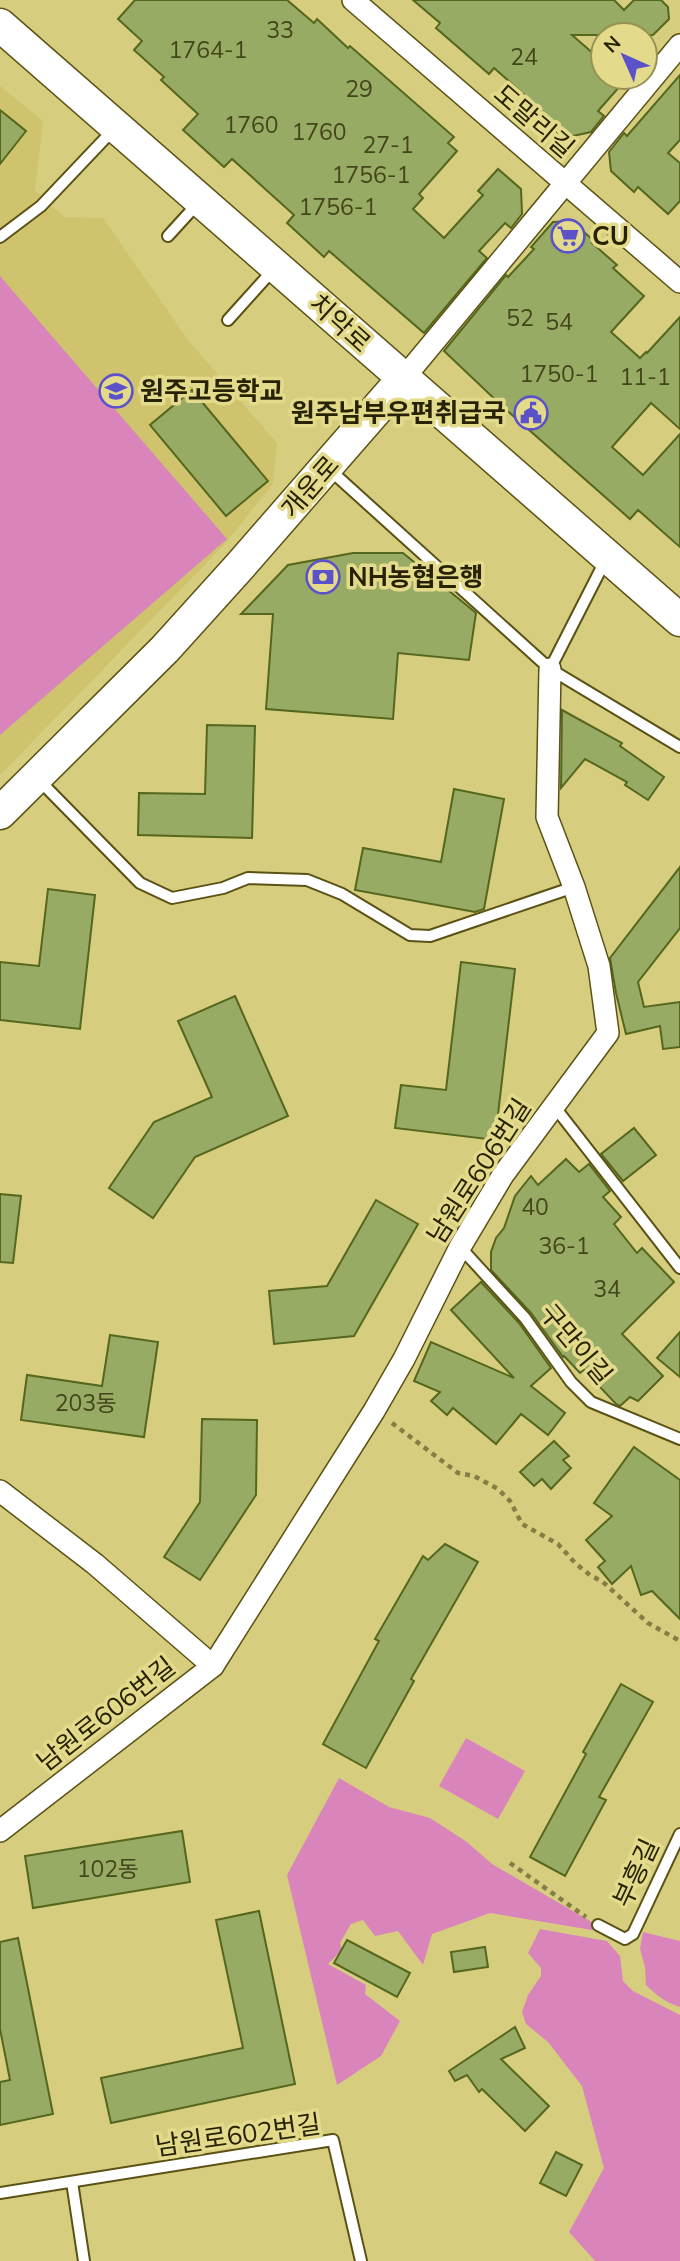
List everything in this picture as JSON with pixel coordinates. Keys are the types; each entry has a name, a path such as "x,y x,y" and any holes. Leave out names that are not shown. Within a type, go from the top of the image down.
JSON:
{"main road":[{"name":"치악로","path":"0,25 680,620"},
{"name":"개운로","path":"0,813 165,649 403,379"}],"street":[{"name":"도말리길","path":"362,3 566,185 680,282"},
{"name":"개운로","path":"403,379 680,45"},
{"name":"남원로606번길","path":"0,1831 213,1667 374,1411 404,1359 460,1247 503,1175 608,1033 599,966 574,887 547,817 550,669"},
{"name":"남원로606번길","path":"0,1491 95,1564 213,1667"}],"lane":[{"path":"0,237 41,206 117,126"},
{"path":"168,236 201,200"},
{"path":"228,320 276,266"},
{"path":"327,467 550,669 680,747"},
{"path":"550,669 607,555"},
{"path":"36,777 140,883 172,898 223,888 248,878 307,880 342,894 410,935 430,936 574,887"},
{"path":"554,1106 680,1268"},
{"name":"구만이길","path":"460,1247 525,1318 571,1382 591,1402 680,1439"},
{"name":"부흥길","path":"598,1925 625,1939 633,1934 680,1834"},
{"name":"남원로602번길","path":"0,2193 333,2140 361,2261"},
{"path":"72,2182 85,2261"}],"path":[{"path":"374,1411 458,1473 474,1476 498,1489 510,1501 522,1524 558,1544 575,1563 604,1582 648,1623 680,1641"},
{"path":"510,1863 598,1925"}],"shaded area":[{"name":"원주고등학교","path":"0,86 43,121 35,190 64,217 103,218 188,340 277,443 273,484 223,546 0,775"},
{"path":"0,276 227,539 0,735"},
{"path":"466,1738 525,1771 498,1819 439,1786"},
{"path":"339,1778 389,1807 430,1818 467,1842 492,1864 590,1921 604,1932 490,1913 432,1934 423,1965 398,1931 375,1936 363,1920 351,1924 340,1943 342,1950 328,1964 366,1985 365,1994 400,2021 381,2056 337,2085 287,1875"},
{"path":"540,1929 607,1941 620,1956 623,1981 633,1991 680,2015 680,2261 595,2261 569,2232 604,2168 582,2086 548,2042 526,2024 522,2012 528,1995 541,1976 541,1968 528,1953"},
{"path":"643,1932 680,1941 680,2007 662,1998 646,1985 640,1949"}],"building":[{"path":"135,0 287,0 314,23 317,19 348,48 350,46 454,137 448,143 457,151 419,194 423,198 413,209 444,238 483,195 478,191 498,169 521,189 522,214 511,228 505,223 479,251 487,258 424,333 329,251 324,257 287,223 294,215 232,159 224,167 183,130 198,114 161,80 164,77 134,50 142,41 118,19"},
{"path":"413,0 614,0 624,10 634,0 661,0 668,7 669,19 659,29 659,21 589,21 589,35 572,35 589,50 589,91 616,91 598,111 604,116 591,132 564,138 534,112 538,107 494,68 489,74 436,28 440,23"},
{"path":"680,75 680,140 668,153 680,163 680,201 668,214 638,187 634,192 611,171 609,152 624,133 627,136"},
{"path":"0,110 26,131 0,164"},
{"path":"572,221 617,265 613,268 644,296 611,332 640,358 680,317 680,429 651,403 612,447 643,475 680,434 680,547 638,510 630,519 444,351 506,275 508,277 534,249 531,247 553,222"},
{"path":"192,390 268,481 226,516 150,425"},
{"path":"353,553 403,553 476,613 469,660 398,653 393,719 266,709 273,614 241,614 288,565"},
{"path":"562,710 622,743 620,746 664,777 648,800 625,785 627,782 585,759 561,788"},
{"path":"207,725 255,726 252,838 138,835 139,793 205,794"},
{"path":"454,789 504,799 484,909 475,912 355,890 363,848 441,862"},
{"path":"680,867 680,928 638,982 644,1007 680,1002 680,1047 663,1049 660,1026 626,1034 610,958"},
{"path":"48,889 95,895 80,1029 0,1020 0,962 39,966"},
{"path":"461,962 515,969 495,1140 395,1128 401,1085 446,1090"},
{"path":"235,996 288,1116 195,1157 153,1218 109,1188 154,1122 212,1097 178,1021"},
{"path":"634,1128 656,1155 623,1181 601,1154"},
{"path":"566,1159 579,1172 589,1164 610,1191 603,1197 621,1217 614,1224 637,1253 642,1248 674,1282 622,1334 663,1376 638,1401 630,1397 620,1406 584,1370 580,1373 563,1357 531,1313 491,1270 491,1252 496,1238 504,1228 515,1196 531,1176 538,1185"},
{"path":"0,1194 21,1196 13,1263 0,1262"},
{"path":"376,1200 418,1224 354,1336 274,1344 269,1291 327,1286"},
{"path":"481,1282 519,1323 551,1368 531,1386 565,1413 548,1435 521,1414 496,1444 453,1408 447,1415 431,1401 440,1392 414,1381 431,1342 514,1378 451,1310"},
{"path":"680,1332 680,1377 657,1358"},
{"path":"110,1335 158,1342 144,1437 21,1420 27,1375 102,1386"},
{"path":"202,1419 257,1420 256,1495 200,1580 164,1557 200,1502"},
{"path":"554,1441 569,1456 563,1460 571,1468 551,1489 542,1479 534,1486 520,1472"},
{"path":"634,1447 680,1480 680,1619 652,1591 641,1595 631,1566 612,1584 598,1567 605,1561 586,1540 612,1516 594,1503"},
{"path":"445,1544 478,1562 411,1679 414,1681 366,1768 323,1744 379,1641 375,1639 423,1556 428,1560"},
{"path":"621,1684 653,1702 599,1797 606,1800 565,1876 530,1857"},
{"path":"182,1831 190,1882 33,1908 25,1856"},
{"path":"259,1911 295,2084 111,2123 101,2078 243,2048 216,1920"},
{"path":"18,1938 53,2114 0,2125 0,2082 10,2080 0,2029 0,1942"},
{"path":"347,1940 410,1973 397,1997 334,1963"},
{"path":"485,1947 488,1967 454,1972 451,1952"},
{"path":"515,2027 525,2048 501,2059 549,2106 525,2131 482,2089 479,2092 467,2075 455,2081 449,2071"},
{"path":"556,2152 582,2165 566,2196 540,2183"}],"place":[{"name":"CU","path":"568,236"},
{"name":"원주고등학교","path":"116,391"},
{"name":"원주남부우편취급국","path":"531,413"},
{"name":"NH농협은행","path":"323,577"}]}
